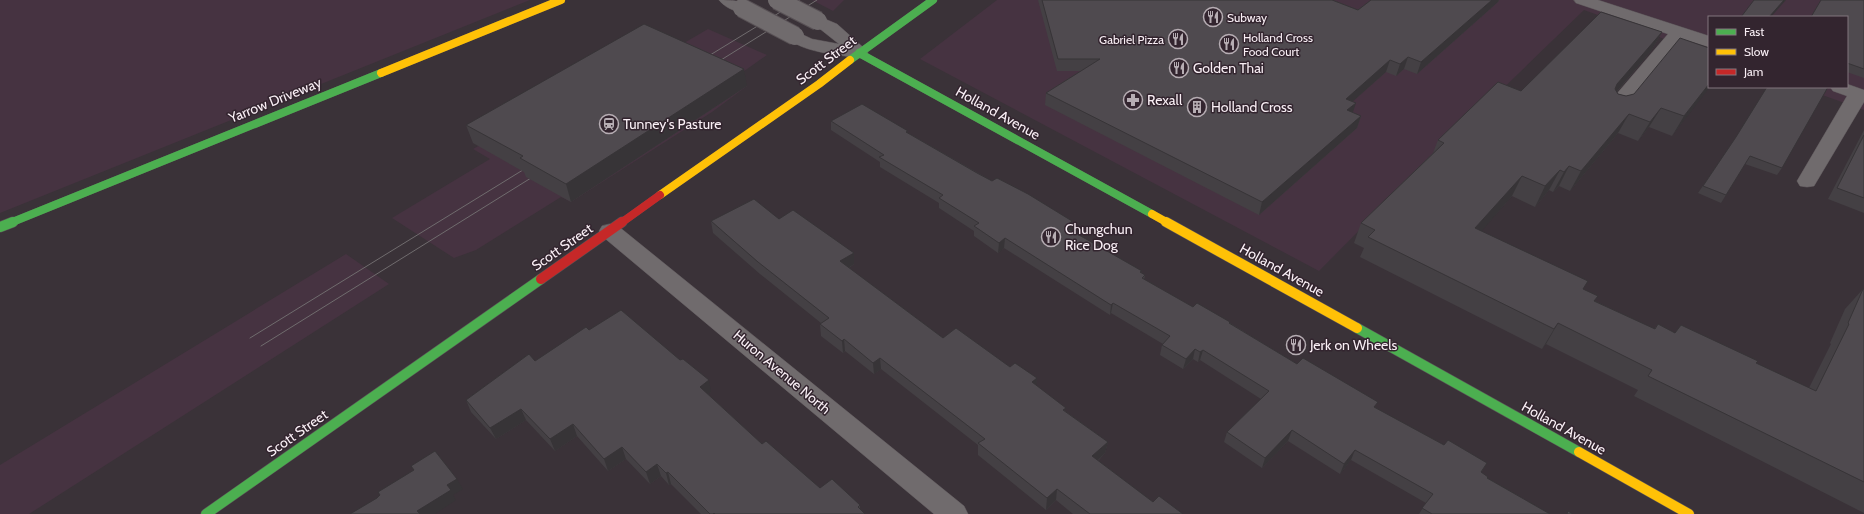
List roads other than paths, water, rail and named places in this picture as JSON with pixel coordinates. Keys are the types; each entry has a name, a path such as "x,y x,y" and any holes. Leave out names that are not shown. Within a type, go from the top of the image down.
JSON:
{"street":[{"name":"Yarrow Driveway","path":"0,227 560,0"},
{"path":"727,0 808,43 859,53"},
{"path":"777,0 831,28 859,53"},
{"name":"Scott Street","path":"206,514 819,84 859,53 933,0"},
{"path":"1582,0 1708,42"},
{"path":"1615,108 1679,32"},
{"name":"Holland Avenue","path":"859,53 1199,240 1689,514"},
{"path":"1807,181 1861,95 1842,88"},
{"name":"Huron Avenue North","path":"610,231 954,514"}],"tram line":[{"path":"702,60 800,0"},
{"path":"713,65 817,0"},
{"path":"250,338 531,165"},
{"path":"261,346 539,173"}],"place":[{"name":"Subway","path":"1213,17"},
{"name":"Gabriel Pizza","path":"1178,39"},
{"name":"Holland Cross Food Court","path":"1229,44"},
{"name":"Golden Thai","path":"1179,68"},
{"name":"Rexall","path":"1133,100"},
{"name":"Holland Cross","path":"1197,107"},
{"name":"Tunney's Pasture","path":"609,124"},
{"name":"Chungchun Rice Dog","path":"1051,237"},
{"name":"Jerk on Wheels","path":"1296,345"}]}
